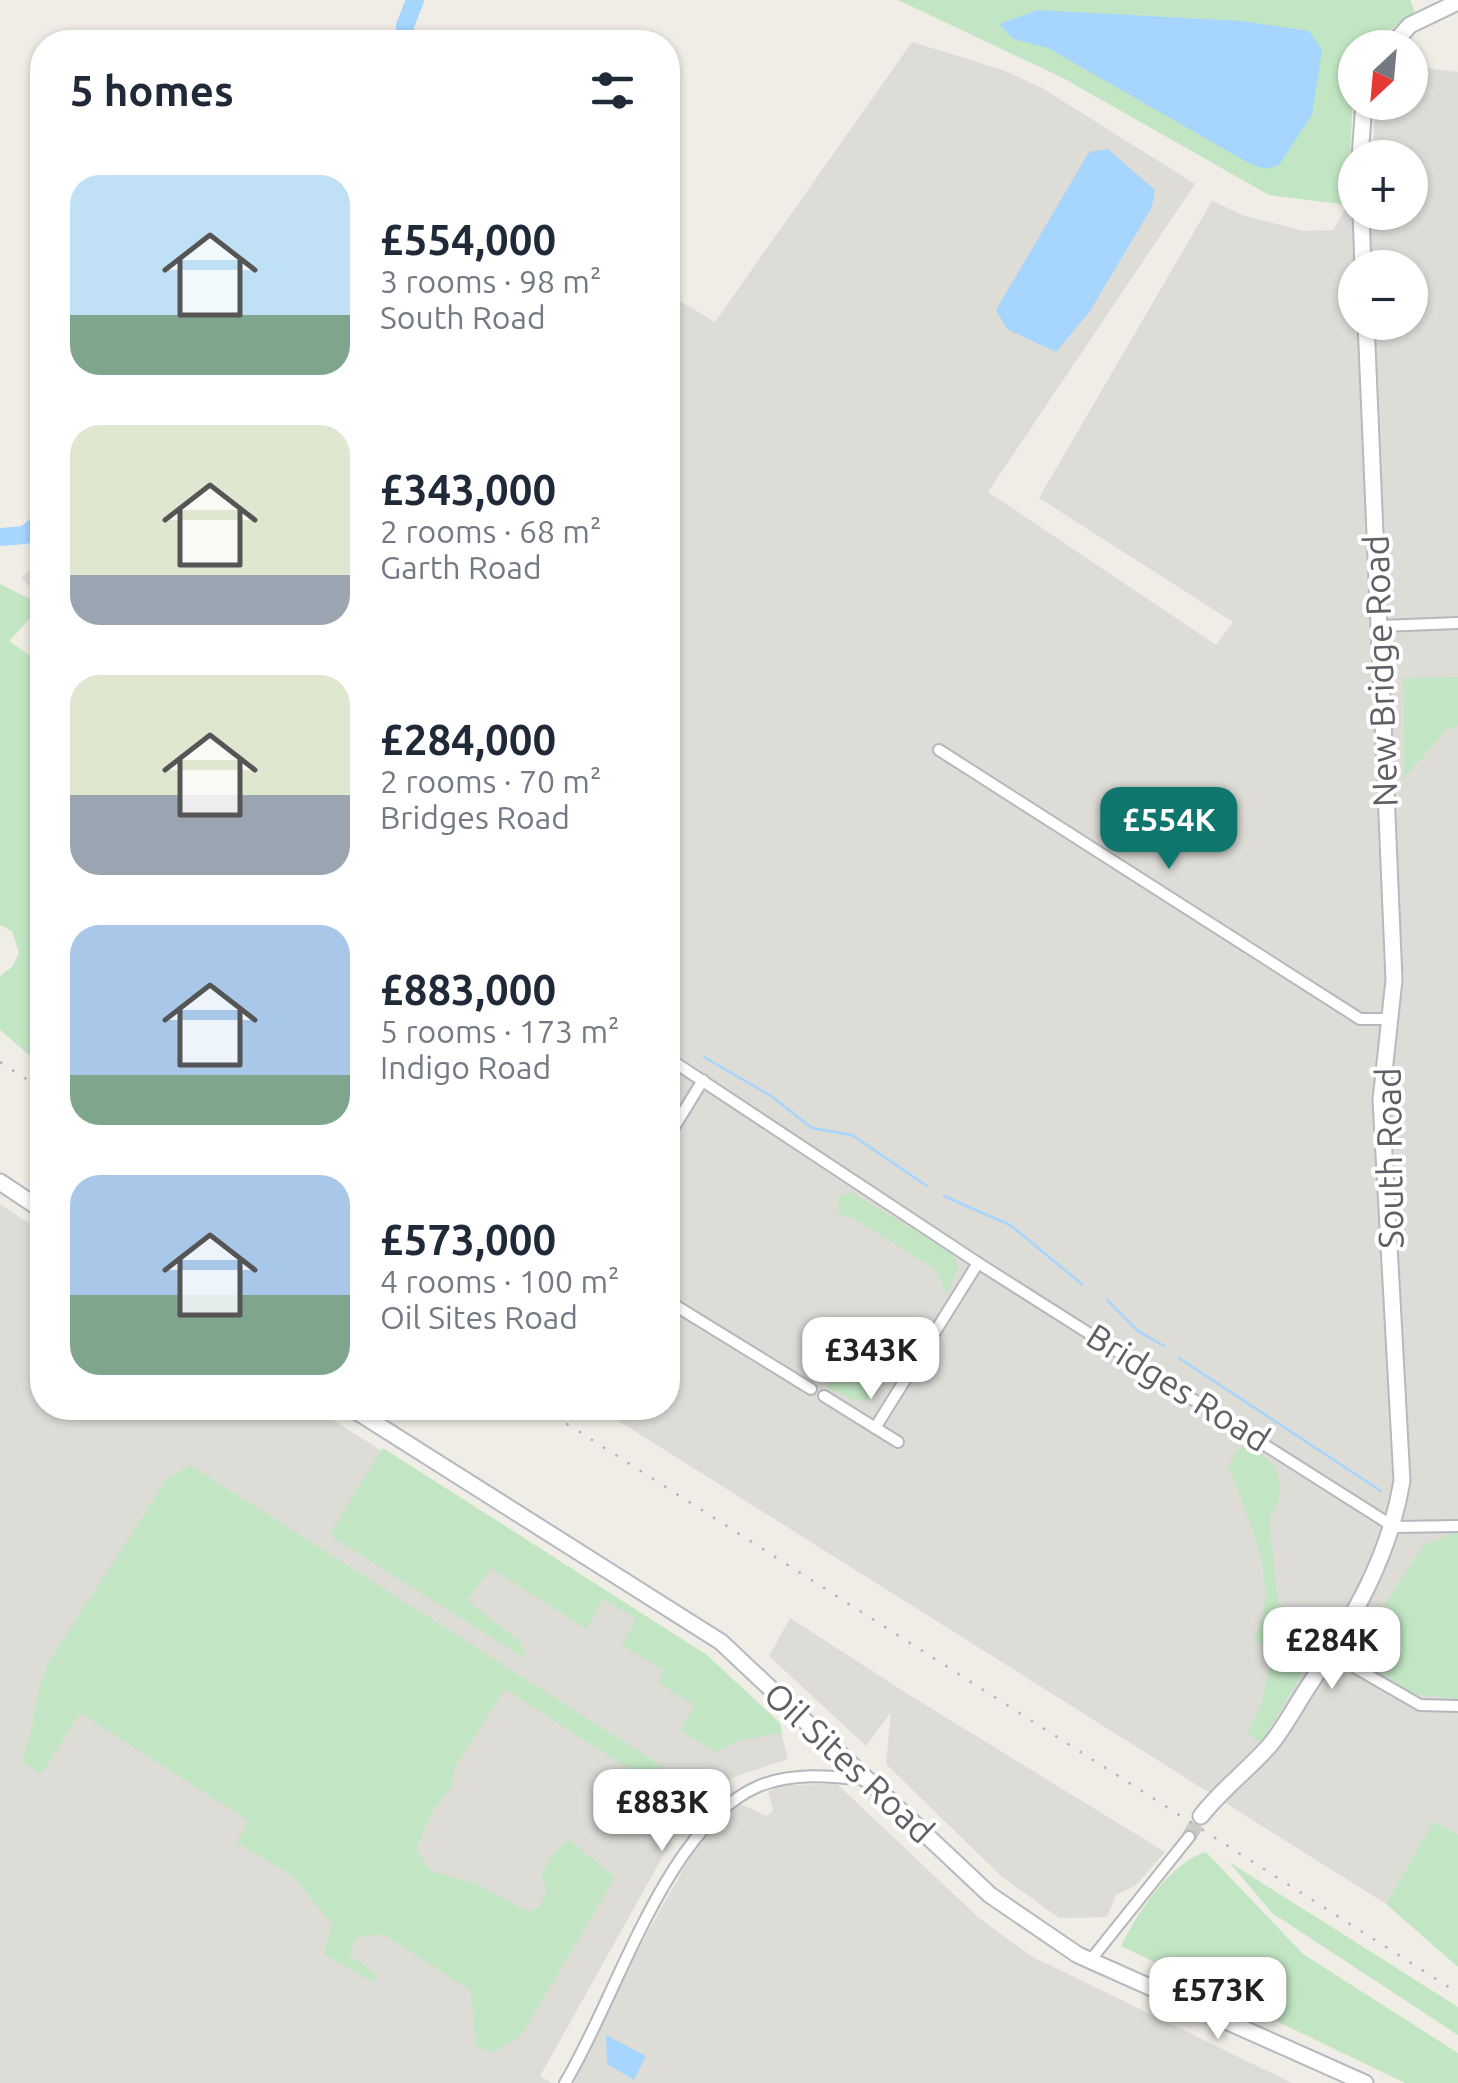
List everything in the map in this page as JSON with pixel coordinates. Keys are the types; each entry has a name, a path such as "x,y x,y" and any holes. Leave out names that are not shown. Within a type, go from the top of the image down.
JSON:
{"street":[{"path":"1405,30 1458,2"},
{"name":"New Bridge Road","path":"1367,340 1394,980 1391,1020"},
{"path":"1381,626 1458,622"},
{"name":"South Road","path":"939,750 1360,1019 1391,1020 1381,1100 1402,1435 1394,1527"},
{"name":"Bridges Road","path":"680,1066 978,1263 1394,1527"},
{"path":"680,1117 703,1080"},
{"path":"0,1182 30,1202"},
{"path":"875,1428 978,1263"},
{"path":"680,1308 811,1389"},
{"path":"824,1396 898,1442"},
{"name":"Oil Sites Road","path":"369,1420 720,1642 990,1895 1089,1962 1364,2083"},
{"path":"1201,1816 1223,1787 1271,1744 1378,1573 1394,1527 1458,1526"},
{"path":"1330,1653 1420,1705 1458,1706"},
{"path":"566,2083 629,1954 687,1850 711,1818 747,1792 784,1778 867,1780"},
{"path":"1089,1962 1189,1837"}],"shaded area":[{"path":"912,42 1003,70 1042,88 1195,184 988,492 1216,645 1233,622 1039,498 1212,201 1245,216 1304,231 1333,230 1338,222 1338,230 1428,230 1428,140 1374,140 1374,120 1428,120 1428,68 1458,72 1458,1835 1434,1821 1386,1904 617,1420 680,1420 680,301 715,322"},
{"path":"30,571 30,587 21,578"},
{"path":"0,1204 30,1224 30,1420 333,1420 704,1655 779,1724 788,1759 731,1778 701,1800 681,1824 540,2076 552,2083 0,2083"},
{"path":"790,1618 1165,1852 1135,1886 1116,1895 1107,1917 1059,1918 1001,1876 886,1764 891,1712 866,1746 769,1656"},
{"path":"837,1784 979,1918 1031,1956 1292,2083 574,2083 619,1983 696,1847 740,1804 767,1816 773,1810 768,1791 781,1785"}],"green space":[{"path":"898,0 1410,0 1415,12 1390,30 1338,30 1338,120 1352,120 1351,140 1338,140 1338,204 1269,195 1063,78"},
{"path":"0,584 30,599 30,618 9,641 30,656 30,1056 0,1030 0,976 12,967 19,953 12,931 0,925"},
{"path":"1458,677 1458,725 1446,730 1404,778 1403,678"},
{"path":"851,1192 951,1252 958,1267 947,1295 935,1269 855,1219 839,1214 838,1196"},
{"path":"917,1316 913,1337 889,1363 875,1355 870,1339 895,1325 910,1324"},
{"path":"845,1361 850,1361 881,1389 871,1399 853,1400 828,1388 828,1381"},
{"path":"1252,1446 1269,1460 1278,1478 1279,1496 1269,1516 1278,1603 1302,1620 1295,1645 1305,1668 1262,1743 1247,1734 1262,1701 1273,1652 1253,1639 1262,1619 1264,1575 1252,1529 1228,1466 1238,1449"},
{"path":"383,1448 707,1655 780,1723 782,1733 742,1740 715,1752 680,1730 695,1706 658,1682 664,1671 622,1645 636,1619 603,1599 586,1629 491,1568 467,1600 520,1642 527,1660 329,1535"},
{"path":"190,1465 671,1772 660,1789 505,1689 455,1767 452,1785 432,1812 416,1849 431,1871 476,1884 529,1912 539,1907 547,1891 541,1875 555,1852 569,1840 615,1877 520,2037 491,2053 476,2045 471,1991 383,1934 358,1937 348,1954 377,1975 374,1983 324,1954 332,1925 293,1876 236,1842 249,1821 80,1713 41,1774 21,1761 48,1663 167,1479"},
{"path":"1458,1532 1458,1699 1412,1694 1352,1653 1425,1544"},
{"path":"1434,1821 1458,1835 1458,1967 1386,1904"},
{"path":"1206,1852 1303,1954 1458,2053 1458,2083 1405,2083 1121,1946 1168,1877"},
{"path":"1229,1862 1458,2007 1458,2035 1272,1913"}],"water":[{"path":"1038,10 1241,21 1309,31 1322,50 1312,115 1279,165 1266,169 1252,165 1048,48 1013,39 999,24"},
{"path":"1108,149 1155,190 1152,207 1090,311 1056,352 1007,329 996,310 1089,152"},
{"path":"606,2035 646,2056 634,2080 607,2064"}],"waterway":[{"path":"405,30 415,0"},
{"path":"0,537 25,535 30,531"},
{"path":"25,535 30,541"},
{"path":"704,1057 771,1096 812,1128 852,1135 927,1186"},
{"path":"944,1196 1010,1225 1082,1284"},
{"path":"1107,1300 1138,1331 1164,1346"},
{"path":"1179,1358 1381,1491"}],"tunnel":[{"path":"1189,1837 1201,1816"}],"railway":[{"path":"0,1062 30,1081"},
{"path":"561,1420 1458,1993"}]}
